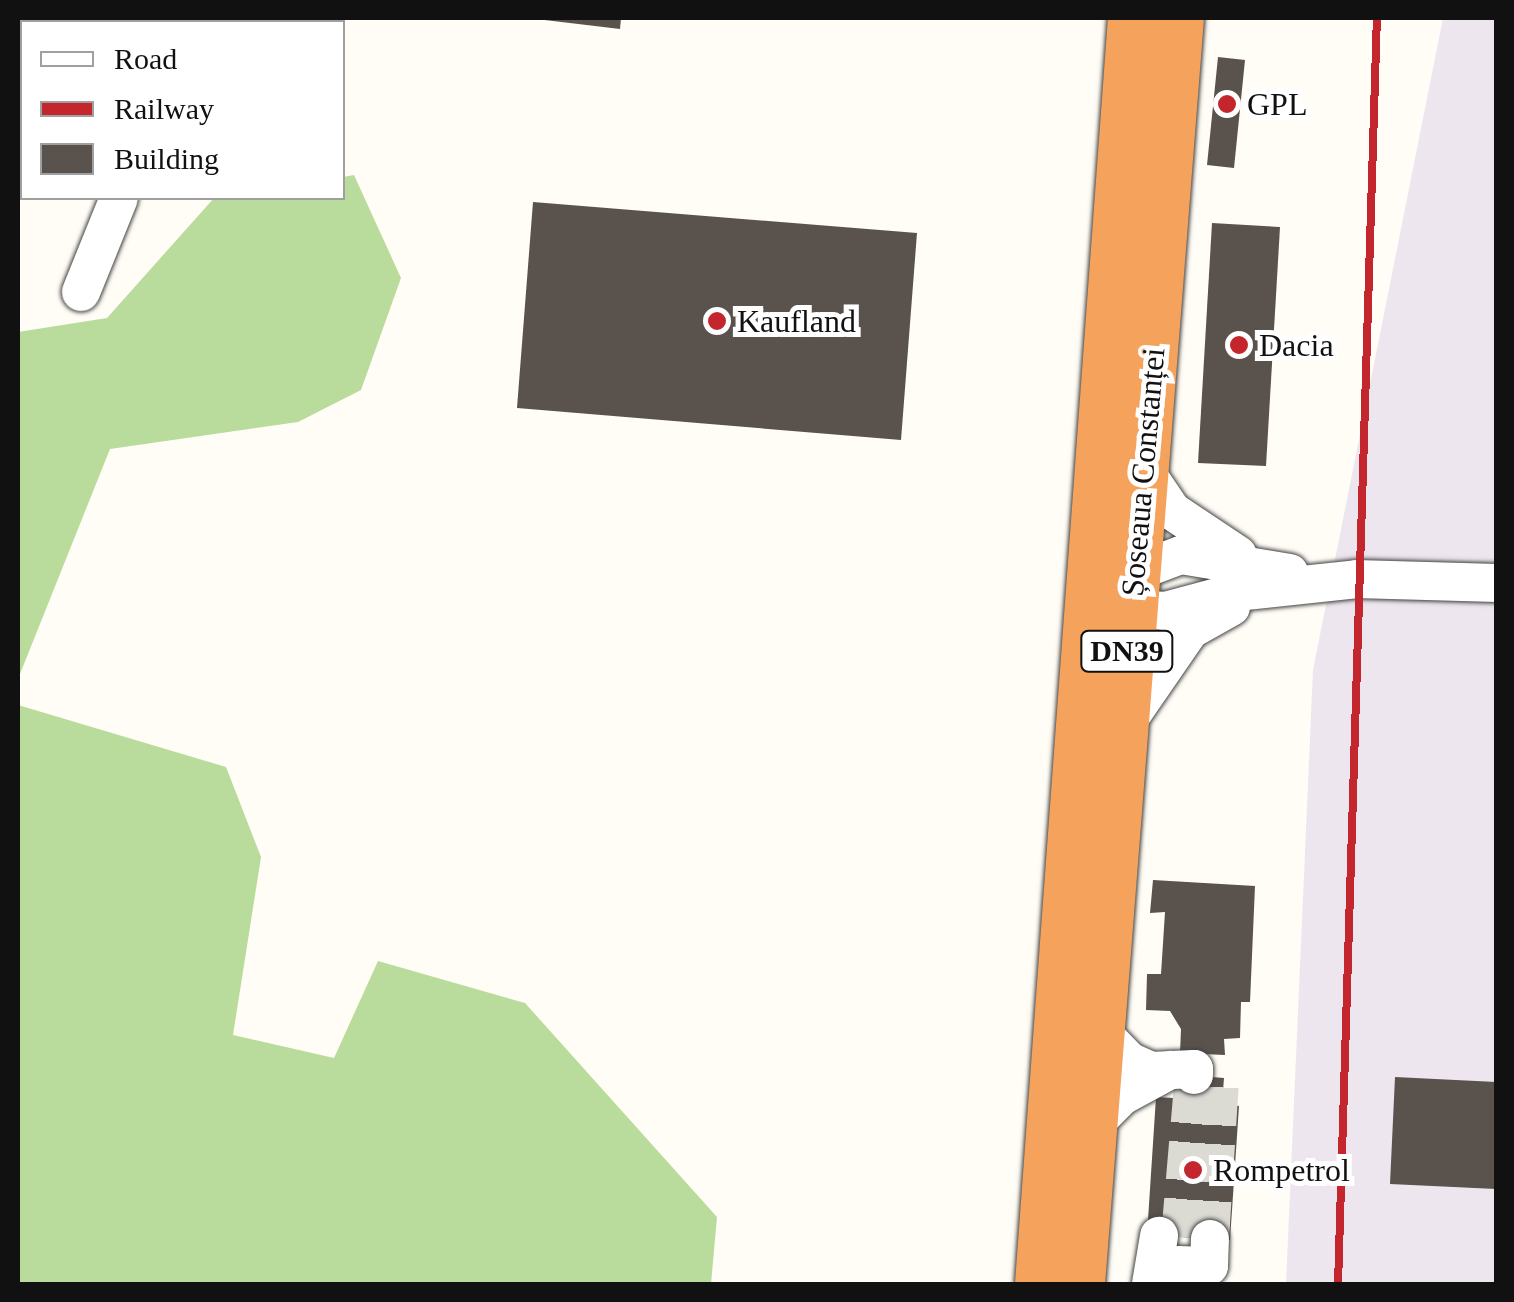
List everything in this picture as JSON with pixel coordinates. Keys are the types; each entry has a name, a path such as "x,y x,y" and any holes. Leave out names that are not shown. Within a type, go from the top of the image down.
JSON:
{"highway":[{"name":"Șoseaua Constanței","path":"1041,1284 1112,594 1134,18"},
{"name":"Șoseaua Constanței","path":"1079,1284 1121,735 1112,594 1143,468 1178,18"}],"street":[{"path":"82,292 118,200"},
{"path":"1143,468 1172,510 1202,534 1282,572"},
{"path":"1112,594 1181,555 1282,572 1357,579 1496,583"},
{"path":"1112,594 1357,579"},
{"path":"1121,735 1190,630 1223,610 1319,582"},
{"path":"1090,1128 1122,1096 1189,1078 1129,1060 1098,1029"}],"shaded area":[{"path":"1443,18 1496,18 1496,1284 1286,1284 1313,670"}],"green space":[{"path":"354,175 401,278 361,390 298,422 110,449 18,679 18,332 107,318 212,200 345,200 345,177"},
{"path":"18,705 226,767 261,857 233,1035 334,1058 378,961 525,1003 717,1217 711,1284 18,1284"}],"building":[{"path":"528,18 621,18 620,29"},
{"name":"GPL","path":"1218,57 1245,60 1234,168 1207,165"},
{"name":"Kaufland","path":"533,202 917,233 901,440 517,408"},
{"name":"Dacia","path":"1212,223 1280,227 1266,466 1198,463"},
{"path":"1153,880 1255,886 1250,1002 1241,1002 1240,1038 1224,1039 1225,1055 1180,1053 1181,1029 1170,1011 1146,1010 1147,974 1161,974 1165,912 1150,913"},
{"name":"Rompetrol","path":"1175,1074 1224,1078 1222,1104 1239,1106 1230,1240 1147,1235 1156,1097 1174,1098"},
{"path":"1395,1077 1496,1082 1496,1189 1390,1184"}],"tunnel":[{"path":"1180,1237 1194,1075"},
{"path":"1210,1239 1220,1078"}],"railway":[{"path":"1338,1284 1377,18"}],"place":[{"name":"GPL","path":"1227,104"},
{"name":"Kaufland","path":"717,321"},
{"name":"Dacia","path":"1239,345"},
{"name":"Rompetrol","path":"1193,1170"}]}
